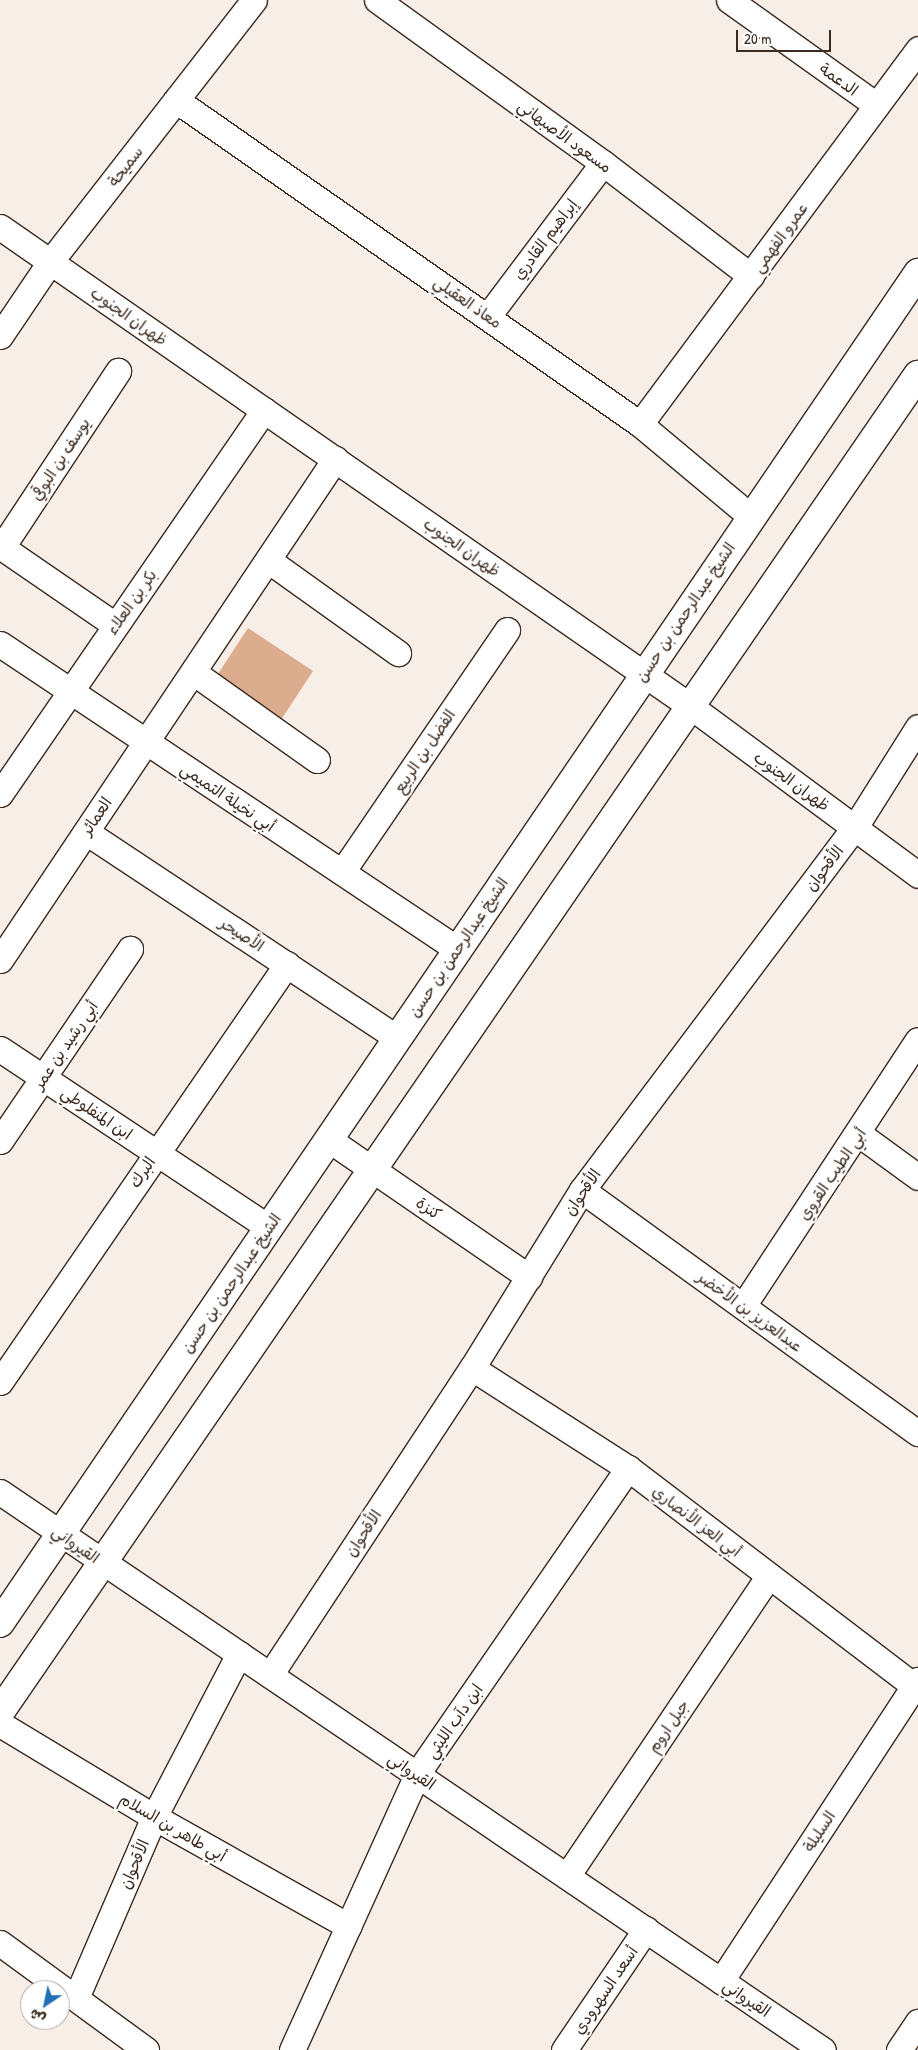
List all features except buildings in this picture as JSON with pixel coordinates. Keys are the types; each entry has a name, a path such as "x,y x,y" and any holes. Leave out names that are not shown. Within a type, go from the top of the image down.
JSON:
{"street":[{"name":"سميحة","path":"0,336 50,262 254,0"},
{"name":"مسعود الأصبهاني","path":"377,0 603,163 752,276"},
{"name":"الدعمة","path":"729,0 876,105"},
{"name":"عمرو الفهمي","path":"640,424 752,276 918,49"},
{"name":"معاذ العقيلي","path":"176,100 488,316 640,424 750,516"},
{"name":"إبراهيم القادري","path":"488,316 603,163"},
{"name":"ظهران الجنوب","path":"0,227 690,706 918,875"},
{"name":"الشيخ عبدالرحمن بن حسن","path":"0,1623 750,516 918,273"},
{"path":"882,327 902,306 918,304"},
{"name":"يوسف بن البوقي","path":"1,546 118,371"},
{"path":"0,1712 918,375"},
{"name":"بكر بن العلاء","path":"2,785 264,410"},
{"name":"العمائر","path":"0,960 335,460"},
{"path":"1,546 115,625"},
{"path":"268,560 398,653"},
{"name":"الفضل بن الربيع","path":"342,872 506,630"},
{"name":"أبي نخيلة التميمي","path":"0,644 457,949"},
{"path":"193,672 317,760"},
{"name":"الأقحوان","path":"270,1675 472,1368 582,1190 855,827 918,727"},
{"name":"الأصيحر","path":"86,832 396,1038"},
{"name":"أبي رشيد بن عمر","path":"0,1141 130,949"},
{"name":"البرك","path":"0,1382 155,1152 287,964"},
{"name":"أبي الطيب القروي","path":"743,1306 859,1134 918,1040"},
{"name":"ابن المنفلوطي","path":"0,1049 268,1228"},
{"path":"859,1134 918,1177"},
{"name":"كنزة","path":"328,1139 529,1277"},
{"name":"عبدالعزيز بن الأخضر","path":"582,1190 918,1433"},
{"name":"أبي العز الأنصاري","path":"472,1368 628,1468 916,1683"},
{"name":"ابن دآب الليثي","path":"292,2050 417,1774 628,1468"},
{"name":"القيرواني","path":"0,1492 102,1563 646,1929 721,1981 794,2042 823,2050"},
{"name":"جبل اروم","path":"567,1876 769,1575"},
{"name":"الأقحوان","path":"76,1998 154,1817 239,1654"},
{"name":"السليلة","path":"721,1981 916,1683"},
{"name":"أبي طاهر بن السلام","path":"0,1724 154,1817 348,1926"},
{"name":"أسعد السهرودي","path":"564,2050 646,1929"},
{"path":"0,1943 146,2050"},
{"path":"899,2050 918,2022"}]}
